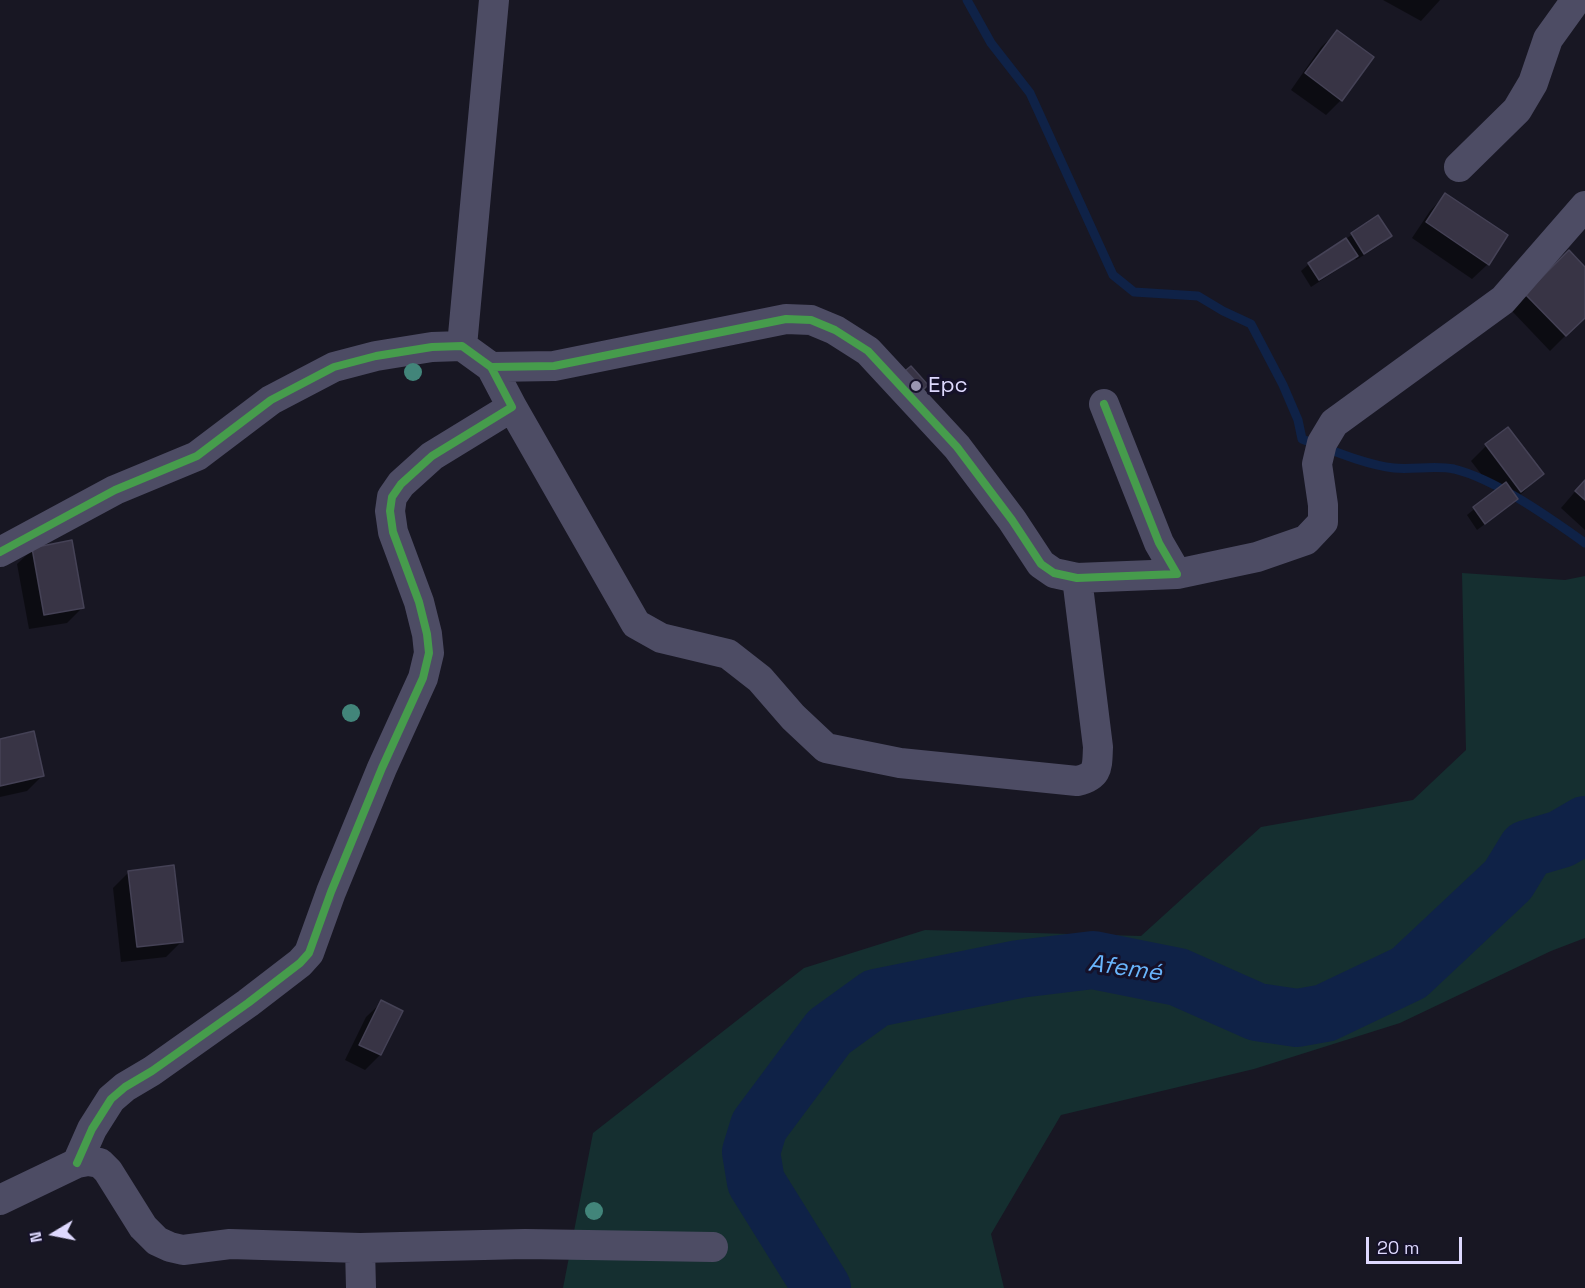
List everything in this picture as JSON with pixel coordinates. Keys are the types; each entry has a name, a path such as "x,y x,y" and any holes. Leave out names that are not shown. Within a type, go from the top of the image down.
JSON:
{"street":[{"path":"462,346 494,0"},
{"path":"1459,167 1517,110 1533,83 1548,39 1576,0"},
{"path":"490,367 554,366 786,319 811,320 834,330 868,351 957,447 1012,520 1041,564 1054,573 1077,578 1177,574 1257,557 1306,540 1323,522 1317,464 1322,443 1334,423 1503,300 1585,206"},
{"path":"0,552 114,490 197,456 271,400 334,367 376,356 432,347 462,346 490,367 636,624 661,638 728,654 760,679 793,717 826,748 900,763 1077,781 1089,778 1096,769 1098,747 1077,578"},
{"path":"1104,404 1159,543 1177,574"},
{"path":"77,1163 92,1129 111,1099 248,1003 300,963 309,953 331,892 382,768 423,678 429,653 428,634 419,602 393,532 390,511 393,497 401,484 432,456 512,407"},
{"path":"0,1200 77,1163 88,1161 100,1163 108,1171 143,1227 157,1241 183,1250 230,1244 360,1248 525,1244 712,1247"},
{"path":"360,1248 361,1288"}],"green space":[{"path":"1462,573 1565,580 1585,576 1585,938 1551,951 1400,1023 1254,1069 1061,1115 991,1234 1004,1288 563,1288 593,1133 804,968 925,930 1141,936 1261,827 1413,800 1466,750"}],"building":[{"path":"1337,30 1374,57 1342,101 1305,73"},
{"path":"1445,193 1508,235 1489,265 1426,222"},
{"path":"1378,215 1392,236 1364,254 1351,233"},
{"path":"1346,238 1358,256 1319,280 1308,263"},
{"path":"1569,250 1585,267 1585,318 1566,336 1525,294"},
{"path":"911,366 928,385 918,395 900,375"},
{"path":"1508,427 1544,474 1521,492 1485,444"},
{"path":"1585,480 1585,500 1575,491"},
{"path":"1506,482 1518,499 1485,524 1473,507"},
{"path":"72,540 84,608 44,615 32,548"},
{"path":"34,731 44,776 0,786 0,739"},
{"path":"174,865 183,942 137,947 128,871"},
{"path":"381,1000 403,1011 381,1055 359,1045"}],"waterway":[{"path":"967,0 991,43 1030,93 1113,275 1134,292 1198,296 1251,324 1283,385 1298,420 1302,439 1371,464 1401,468 1447,468 1470,474 1522,500 1585,543"},
{"name":"Afemé","path":"822,1288 756,1182 751,1152 759,1126 829,1032 876,998 1019,969 1093,960 1178,977 1257,1012 1297,1018 1325,1013 1409,973 1508,880 1527,849 1561,839 1585,825"}],"cycle path":[{"path":"0,552 115,490 197,456 271,400 334,367 376,356 432,347 462,346 491,367 554,366 786,319 811,320 835,330 868,351 957,447 1012,520 1041,564 1054,573 1077,578 1177,574 1159,543 1104,404"},
{"path":"77,1163 92,1129 111,1099 248,1003 300,963 309,953 331,892 382,768 423,678 429,653 419,602 393,532 390,511 392,497 401,484 432,456 512,407 491,367"}],"place":[{"name":"Epc","path":"916,386"}]}
